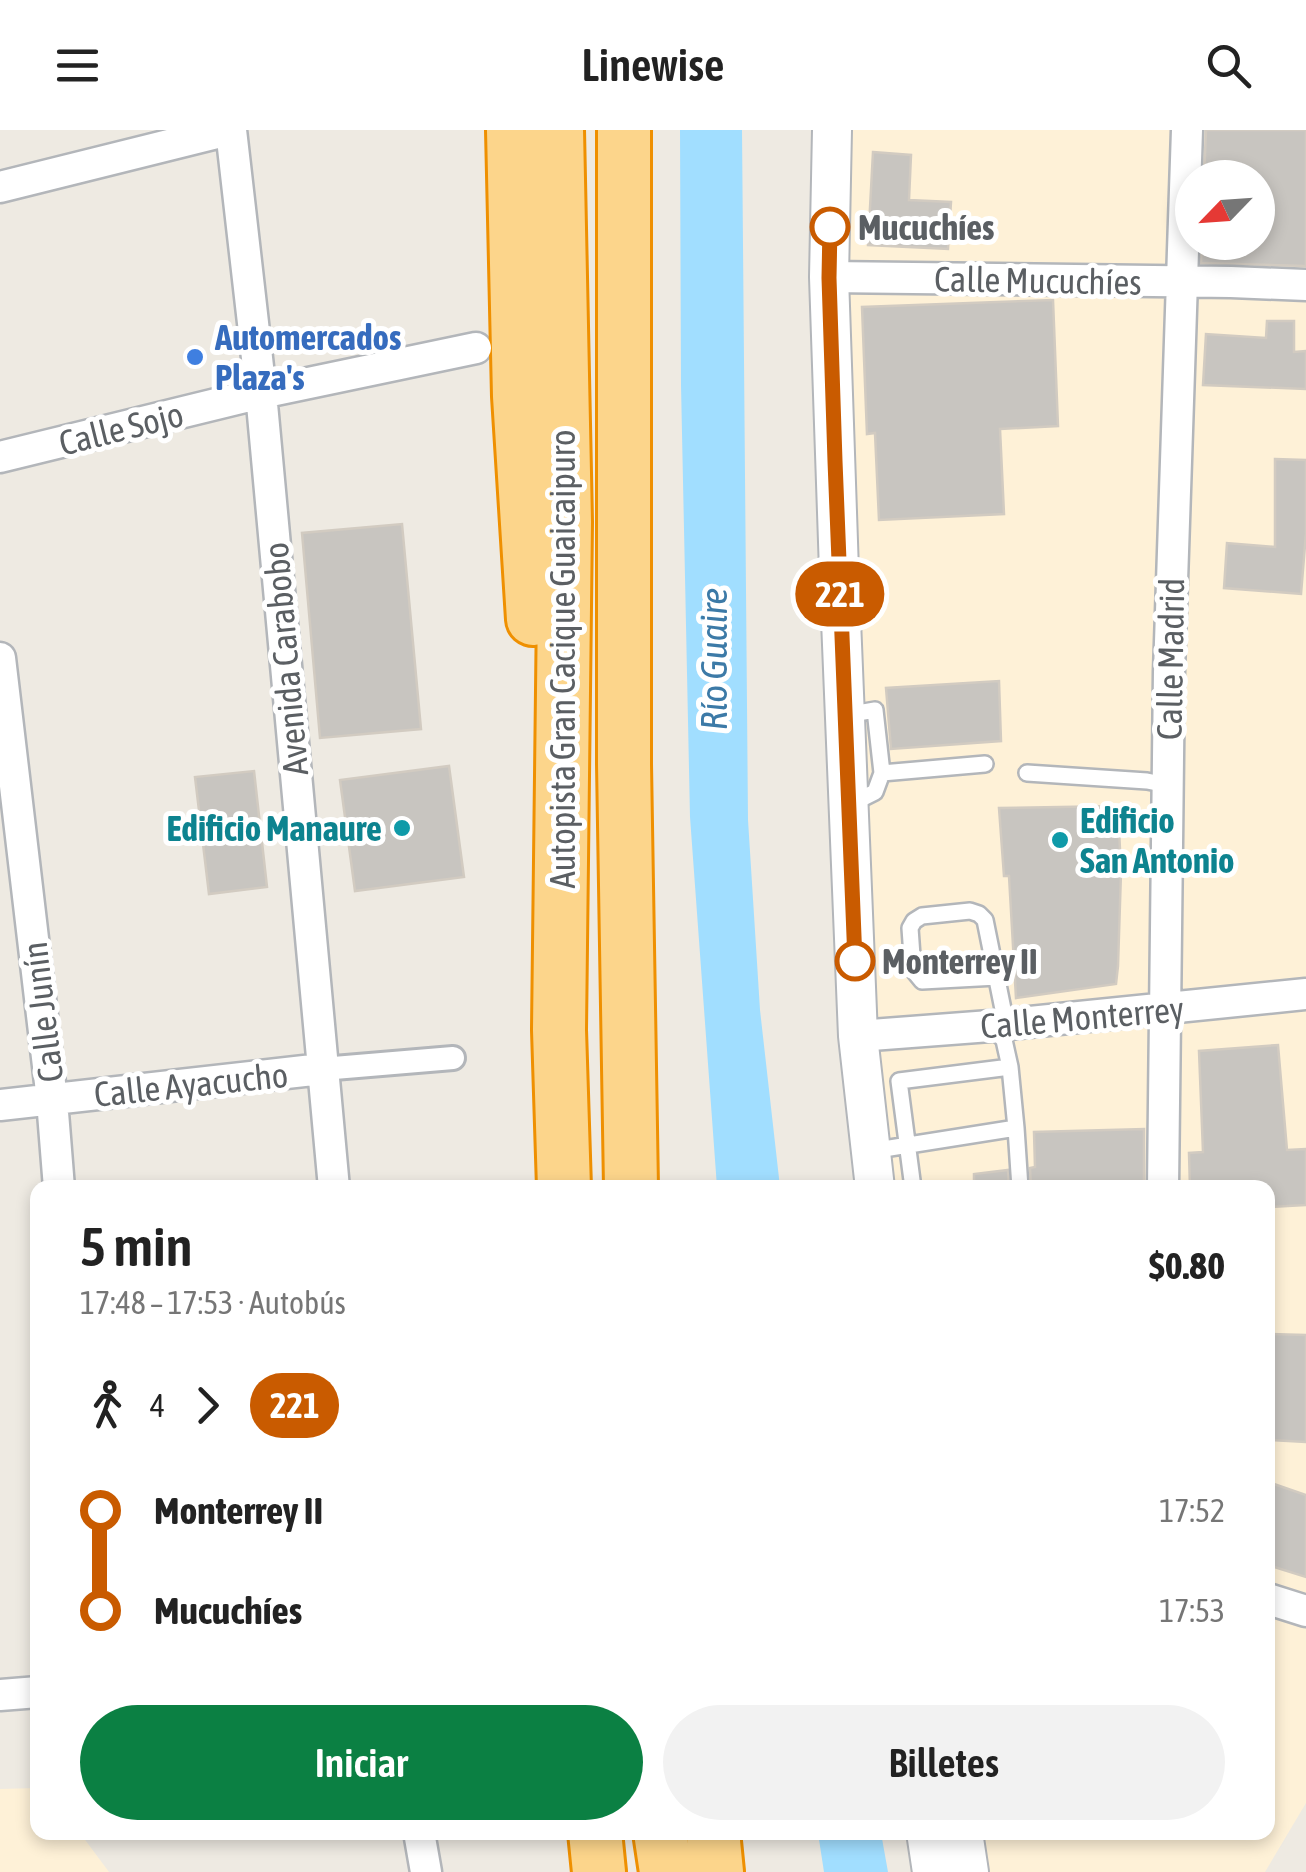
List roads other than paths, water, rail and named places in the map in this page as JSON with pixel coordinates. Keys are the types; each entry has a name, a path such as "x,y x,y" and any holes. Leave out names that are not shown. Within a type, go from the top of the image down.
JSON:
{"highway":[{"path":"513,130 518,396 559,1030"},
{"name":"Autopista Gran Cacique Guaicaipuro","path":"557,130 566,522 559,1030 564,1180"},
{"name":"Autopista Gran Cacique Guaicaipuro","path":"624,130 624,764 632,1180"},
{"path":"596,1840 599,1872"},
{"path":"661,1840 666,1872"},
{"path":"714,1840 717,1872"}],"street":[{"path":"0,187 230,130"},
{"name":"Avenida Carabobo","path":"230,130 261,393 333,1180"},
{"path":"832,130 829,278 858,1036 884,1161"},
{"name":"Calle Madrid","path":"1163,1180 1169,672 1187,130"},
{"name":"Calle Mucuchíes","path":"829,278 1306,285"},
{"name":"Calle Sojo","path":"0,458 261,393 476,348"},
{"name":"Calle Junín","path":"0,658 58,1180"},
{"name":"Calle Monterrey","path":"858,1036 1306,994"},
{"path":"322,1069 453,1058"},
{"name":"Calle Ayacucho","path":"0,1105 322,1069"},
{"path":"1275,1601 1306,1611"},
{"path":"0,1695 30,1693"},
{"path":"420,1840 426,1872"},
{"path":"927,1840 932,1872"},
{"path":"964,1840 969,1872"}],"lane":[{"path":"846,715 875,710 882,773 876,792 850,804"},
{"path":"882,773 985,764"},
{"path":"1026,773 1147,780 1168,785"},
{"path":"997,977 922,981 913,970 910,928 914,921 922,916 970,911 985,920 997,977 998,1025 1010,1067 1019,1180"},
{"path":"884,1161 898,1081 1010,1067"},
{"path":"884,1161 1016,1128"},
{"path":"884,1161 904,1180"}],"water":[{"name":"Río Guaire","path":"680,130 742,130 748,820 760,1010 779,1180 716,1180 690,817"},
{"path":"819,1840 882,1840 888,1872 824,1872"}],"place":[{"name":"Mucuchíes","path":"830,227"},
{"name":"Automercados Plaza's","path":"195,357"},
{"name":"Edificio Manaure","path":"402,828"},
{"name":"Edificio San Antonio","path":"1060,840"},
{"name":"Monterrey II","path":"855,961"}]}
